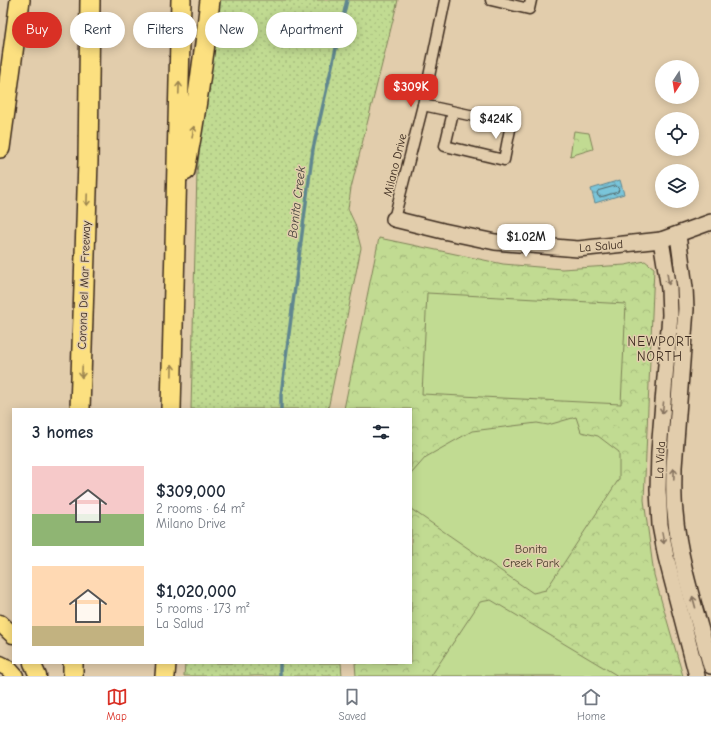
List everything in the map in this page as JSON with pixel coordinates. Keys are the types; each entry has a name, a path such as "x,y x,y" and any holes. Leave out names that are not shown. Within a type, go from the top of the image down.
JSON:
{"highway":[{"path":"0,148 20,0"},
{"path":"77,0 88,161"},
{"path":"88,161 90,0"},
{"path":"171,408 181,0"},
{"path":"175,225 192,137 204,57 210,0"},
{"name":"Corona Del Mar Freeway","path":"80,408 88,161"},
{"path":"73,664 73,676"},
{"path":"165,676 166,664"}],"main road":[{"path":"0,623 12,634"},
{"path":"0,664 8,668 15,676"},
{"path":"32,664 38,676"}],"street":[{"name":"Milano Drive","path":"394,219 423,105 445,0"},
{"path":"491,0 529,9 531,0"},
{"path":"423,105 511,124 504,160 445,146 453,112"},
{"name":"La Salud","path":"394,219 495,242 578,249 661,240 711,222"},
{"name":"La Vida","path":"678,235 685,288 686,309 673,492 681,555 711,666"},
{"name":"La Vida","path":"661,240 670,289 670,315 659,452 658,490 660,525 666,557 697,676"}],"green space":[{"path":"216,0 398,0 351,188 348,209 355,224 361,248 328,408 191,408 197,172 211,48 258,48 258,12 215,12"},
{"path":"574,131 589,133 593,149 570,156"},
{"name":"Bonita Creek Park","path":"379,238 503,264 562,269 625,265 645,261 654,268 644,500 654,575 683,676 356,676 355,664 412,664 412,408 344,408"},
{"path":"427,293 626,304 621,404 422,394"},
{"path":"576,417 581,432 598,436 619,452 619,479 546,590 533,593 412,510 412,473 426,457 472,431 537,423 548,425"},
{"path":"491,600 618,676 431,676 480,602"},
{"path":"185,664 341,664 342,676 184,676"}],"water":[{"path":"620,180 624,194 595,203 591,189"}],"waterway":[{"name":"Bonita Creek","path":"281,408 281,395 313,149 347,0"},
{"name":"Bonita Creek","path":"280,664 280,676"}],"district":[{"name":"NEWPORT NORTH","path":"660,348"}]}
